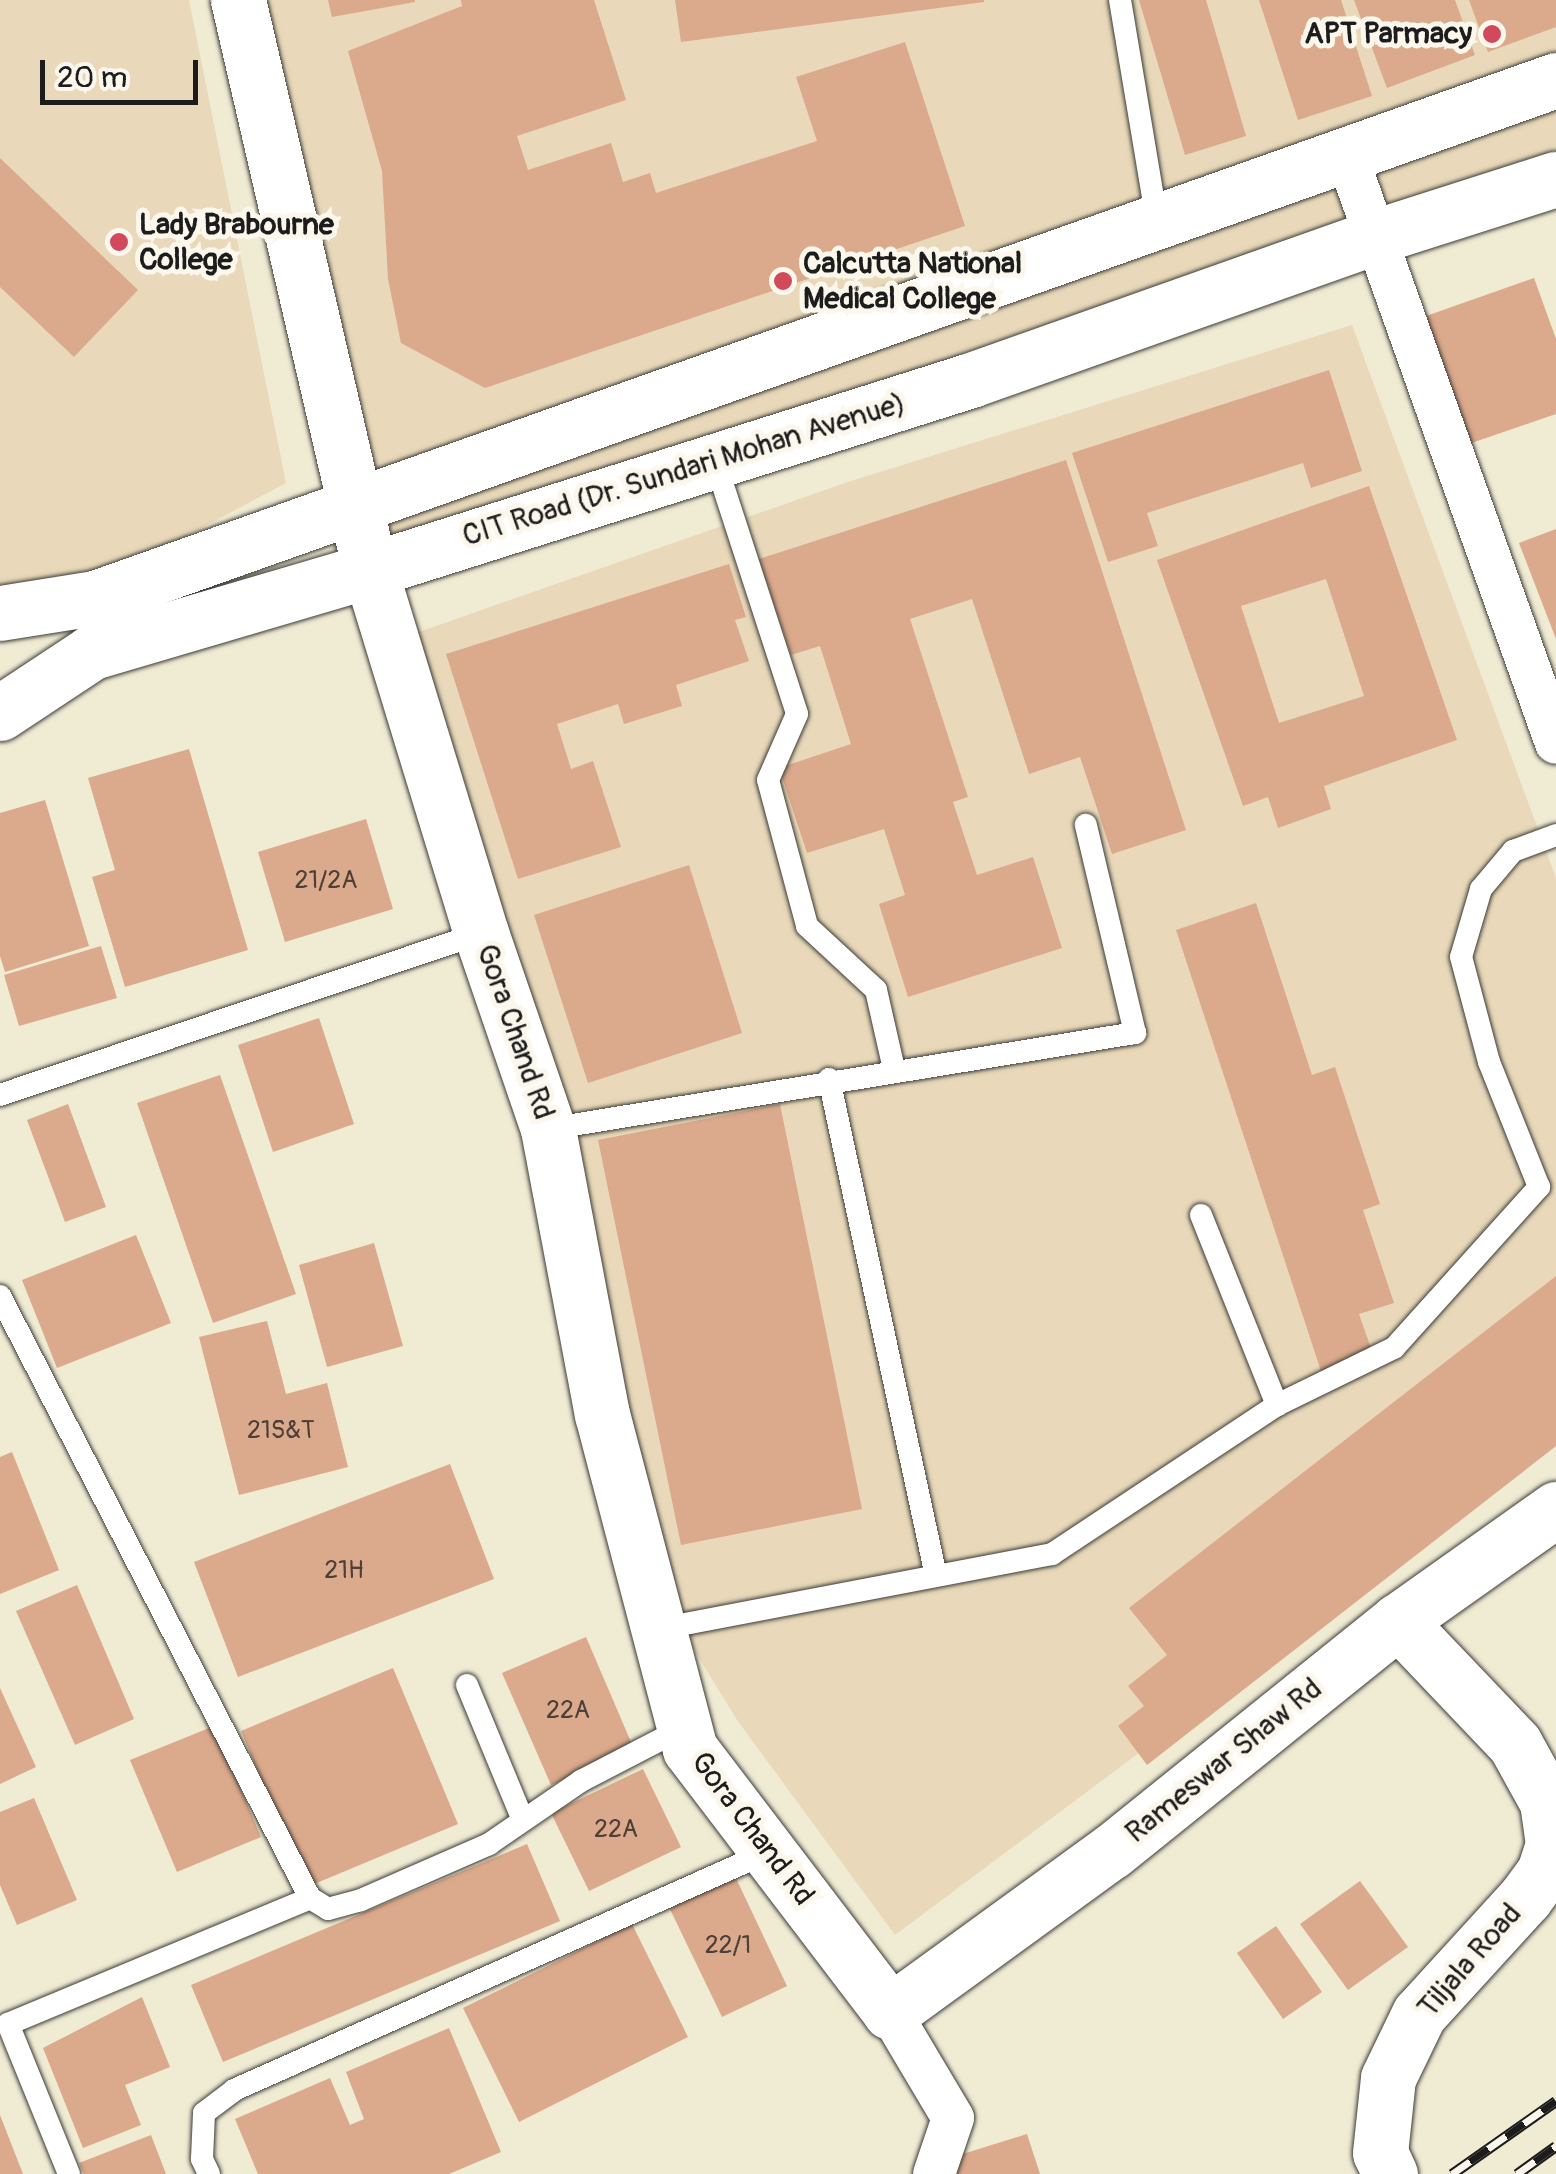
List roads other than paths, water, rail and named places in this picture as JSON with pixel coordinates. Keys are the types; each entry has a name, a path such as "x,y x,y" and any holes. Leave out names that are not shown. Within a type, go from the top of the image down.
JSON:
{"street":[{"name":"Gora Chand Rd","path":"238,0 370,570 481,932 548,1128 602,1414 690,1749 890,2012"},
{"path":"0,613 95,598 1556,80"},
{"path":"1346,154 1556,743"},
{"name":"CIT Road (Dr. Sundari Mohan Avenue)","path":"0,713 92,652 370,570 714,458 971,380 1374,236 1556,178"},
{"name":"Rameswar Shaw Rd","path":"890,2012 1112,1851 1398,1621 1556,1509"},
{"name":"Tiljala Road","path":"1390,2174 1380,2153 1388,2078 1420,2014 1525,1898 1544,1872 1553,1844 1547,1802 1515,1744 1398,1621"},
{"path":"890,2012 953,2118 934,2174"}],"lane":[{"path":"1120,0 1157,221"},
{"path":"714,458 797,714 768,780 808,926 876,990 894,1069"},
{"path":"548,1128 1135,1033 1086,824"},
{"path":"658,1629 1052,1554 1278,1405 1394,1348 1539,1187 1489,1062 1460,957 1481,888 1513,851 1556,835"},
{"path":"0,1095 481,932"},
{"path":"829,1080 936,1576"},
{"path":"1202,1215 1278,1405"},
{"path":"0,1296 310,1898 328,1908 361,1900 489,1844 581,1781 685,1727"},
{"path":"467,1685 523,1820"},
{"path":"209,2174 202,2159 204,2113 234,2090 768,1852"},
{"path":"69,2174 8,2024 310,1898"}],"railway":[{"path":"1452,2174 1556,2101"},
{"path":"1517,2174 1556,2146"}],"place":[{"name":"APT Parmacy","path":"1492,34"},
{"name":"Lady Brabourne College","path":"119,242"},
{"name":"Calcutta National Medical College","path":"783,281"}]}
